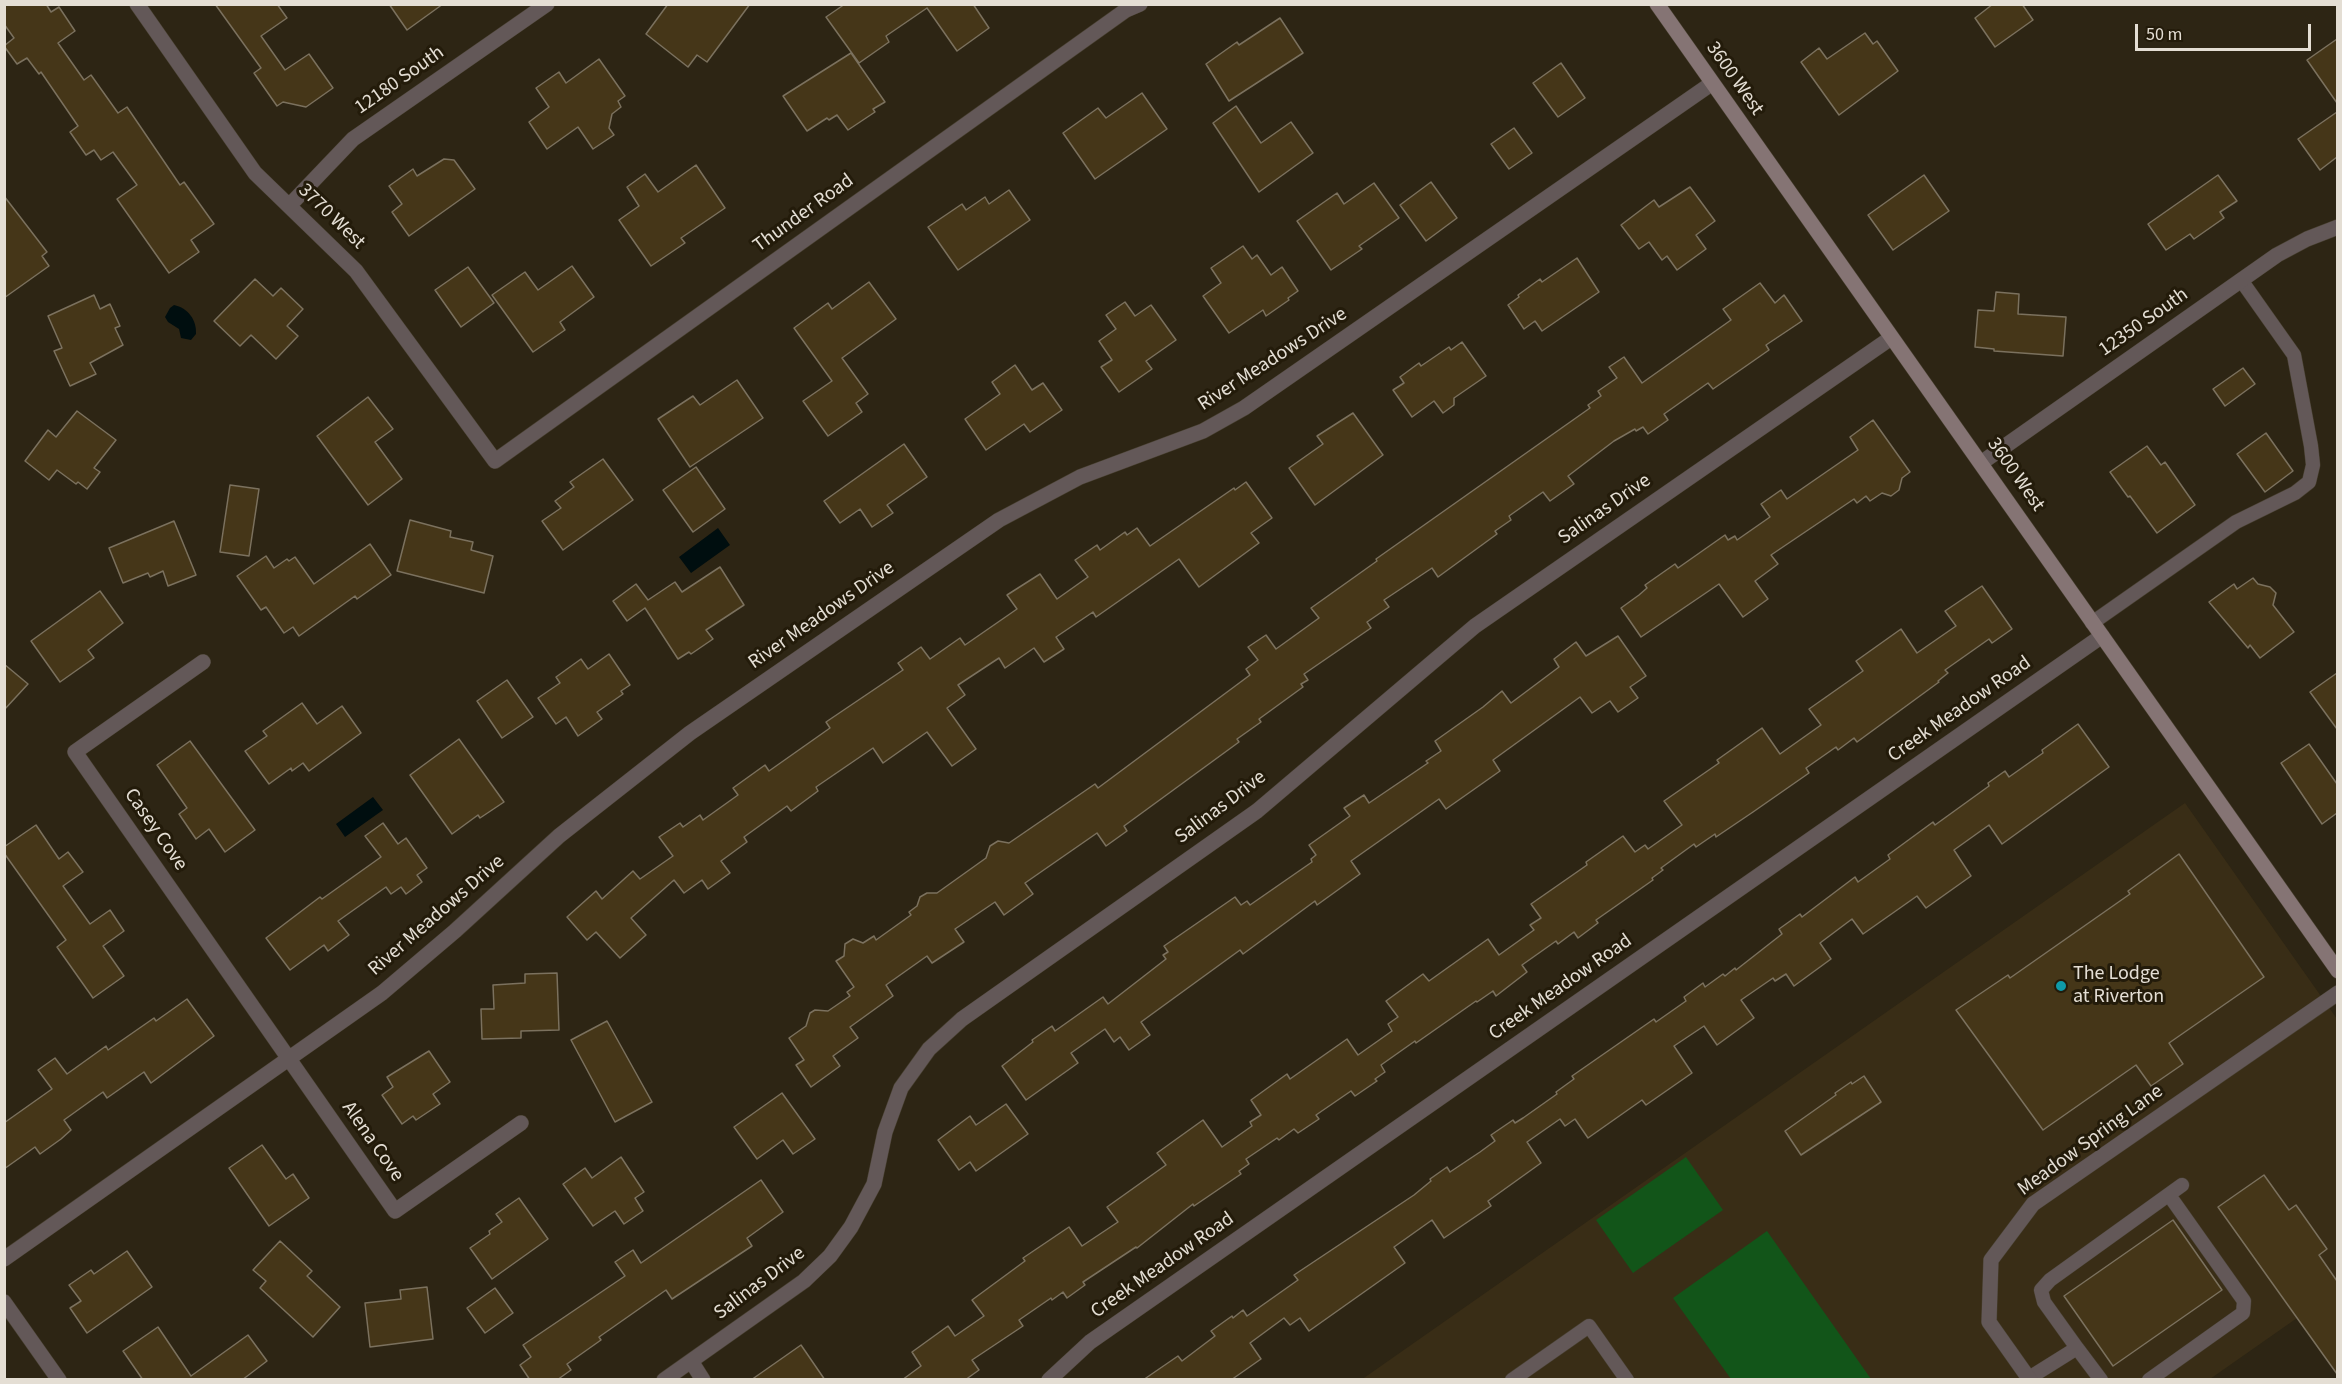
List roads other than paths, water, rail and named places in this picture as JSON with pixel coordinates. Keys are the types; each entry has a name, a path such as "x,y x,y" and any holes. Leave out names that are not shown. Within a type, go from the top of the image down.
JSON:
{"main road":[{"name":"3600 West","path":"1657,4 1711,84 2337,971"}],"street":[{"name":"3770 West","path":"137,4 255,173 356,271 495,461"},
{"name":"12180 South","path":"289,206 353,139 547,4"},
{"name":"Thunder Road","path":"495,461 1126,10 1140,4"},
{"name":"River Meadows Drive","path":"4,1259 290,1060 382,993 455,931 559,836 690,733 990,526 1080,477 1203,431 1244,408 1711,84"},
{"name":"12350 South","path":"1981,464 2241,280 2307,239 2337,227"},
{"name":"Salinas Drive","path":"664,1380 804,1281 830,1256 851,1227 873,1184 885,1132 901,1088 929,1050 962,1018 1257,811 1475,626 1891,338"},
{"name":"Creek Meadow Road","path":"1049,1380 1090,1342 2102,636"},
{"name":"Casey Cove","path":"203,662 75,752 290,1060"},
{"name":"Meadow Spring Lane","path":"2030,1379 1989,1322 1991,1260 2033,1204 2337,993"},
{"name":"Alena Cove","path":"290,1060 394,1211 521,1123"},
{"path":"4,1302 59,1380"},
{"path":"691,1361 703,1380"}],"lane":[{"path":"2092,623 2236,522 2295,493 2309,482 2313,465 2312,446 2294,355 2241,280"},
{"path":"2101,1380 2044,1302 2041,1290 2050,1280 2182,1185"},
{"path":"2149,1380 2243,1313 2244,1301 2169,1194"},
{"path":"1512,1380 1589,1326 1627,1380"},
{"path":"2030,1379 2077,1348"}],"place":[{"name":"The Lodge at Riverton","path":"2061,986"}]}
